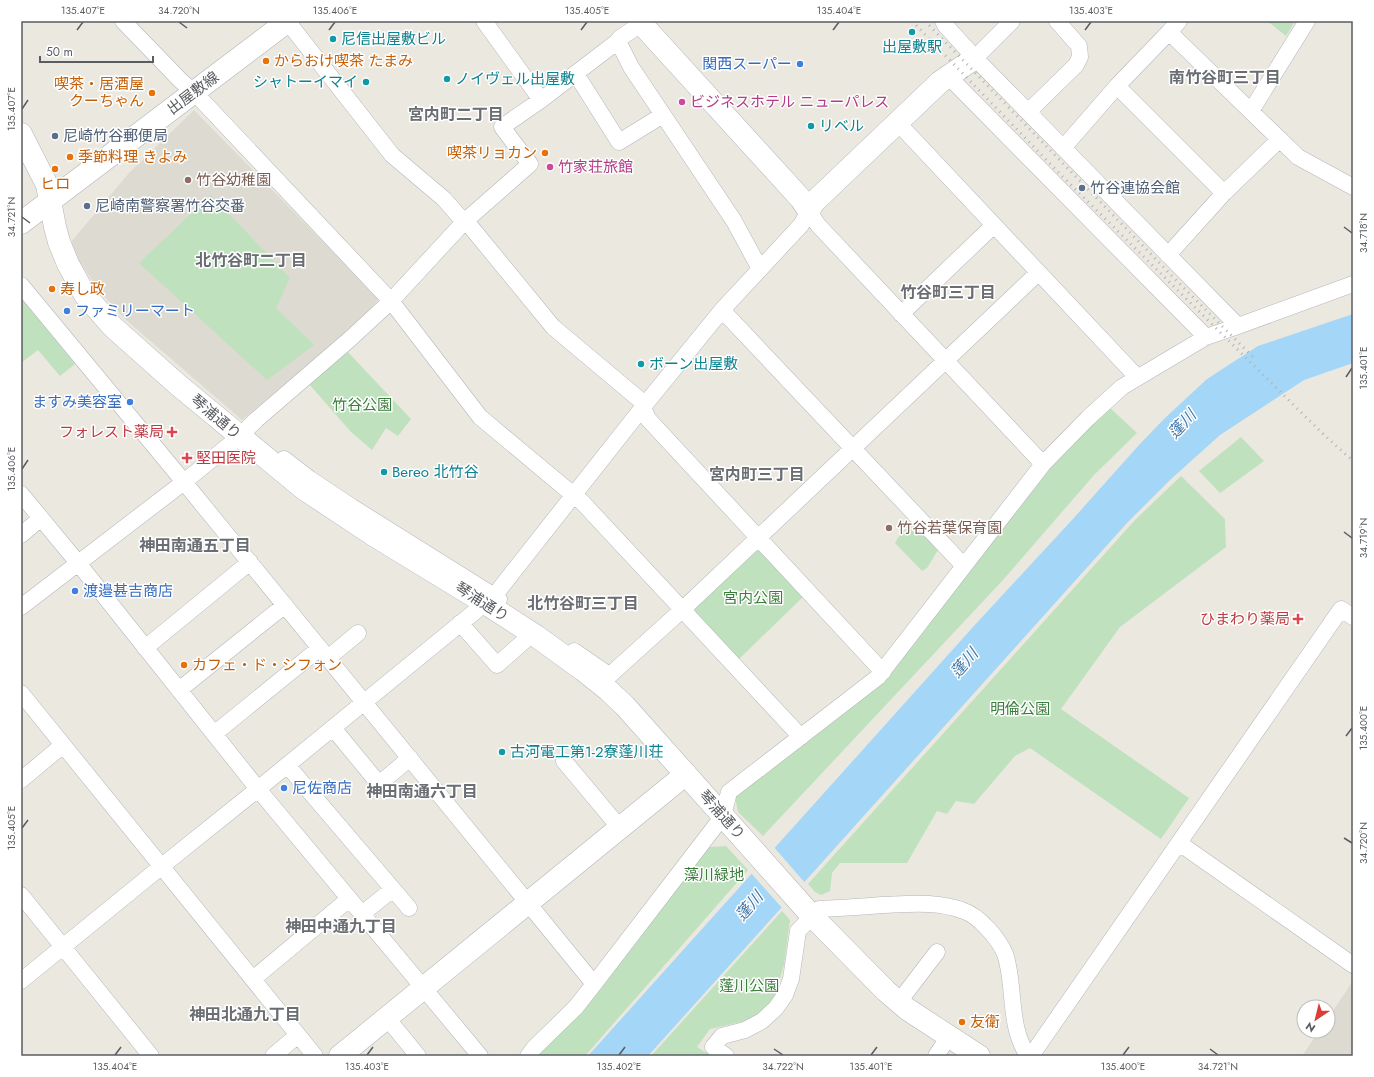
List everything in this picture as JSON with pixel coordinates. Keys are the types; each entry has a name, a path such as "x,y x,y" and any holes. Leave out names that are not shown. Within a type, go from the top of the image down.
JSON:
{"street":[{"path":"124,21 181,81 194,92 392,301 480,417 574,495 802,736"},
{"path":"287,21 392,155 444,199 465,221 553,327 640,400 648,419 883,672"},
{"name":"出屋敷線","path":"21,223 50,199 287,21"},
{"path":"484,21 541,100"},
{"path":"944,21 945,25 975,58 1238,326"},
{"path":"21,981 333,728 489,599 722,310 801,225 813,203 940,82 975,58 1012,21"},
{"path":"1028,112 1076,65 1080,57 1079,46 1057,21"},
{"path":"1250,111 1307,21"},
{"path":"21,607 184,482 243,433 392,301 465,221 530,164 502,127 576,74 640,22 801,199 818,225 1043,464"},
{"path":"1063,148 1174,26 1250,111 1298,157 1353,187"},
{"path":"618,41 631,66 734,221 760,269"},
{"path":"576,74 619,142 663,115"},
{"path":"948,76 1206,337"},
{"path":"1118,86 1224,192"},
{"path":"897,122 1137,377"},
{"name":"琴浦通り","path":"21,134 47,185 57,235 76,280 90,301 103,316 134,346 243,433 304,489 416,562 489,599 532,634 605,679 625,706 808,911 898,1003 980,1056"},
{"path":"1168,255 1224,192 1280,140"},
{"path":"901,314 994,225"},
{"path":"489,599 605,679 759,538 1038,273"},
{"path":"528,1056 534,1048 576,1007 723,816 729,792 867,686 883,672 1043,464 1088,418 1122,387 1206,337 1353,284"},
{"path":"21,285 250,562 594,984"},
{"path":"722,310 964,566"},
{"path":"21,494 78,563 258,789 480,1056"},
{"path":"21,535 41,518"},
{"path":"145,648 250,562"},
{"path":"179,690 285,605"},
{"path":"1031,1056 1341,609 1353,618"},
{"path":"460,623 496,665 532,634"},
{"path":"214,734 324,653 358,633"},
{"path":"21,693 315,1056"},
{"path":"333,728 379,784 410,758"},
{"path":"21,780 63,745"},
{"path":"564,761 620,828"},
{"path":"287,765 409,908"},
{"path":"340,1056 686,774"},
{"path":"1179,843 1353,965"},
{"path":"362,914 392,889"},
{"path":"21,895 151,1056"},
{"path":"253,978 349,899"},
{"path":"726,1056 713,1047 718,1040 722,1036 746,1030 762,1022 776,1008 785,995 791,979 798,931 808,911 819,909 919,903 943,905 965,911 983,924 995,938 1005,954 1009,972 1014,1023 1021,1046 1028,1056"},
{"path":"898,1003 937,952"},
{"path":"387,1018 418,1056"},
{"path":"273,1056 298,1035"},
{"path":"936,1056 949,1036"}],"shaded area":[{"path":"194,110 379,299 350,331 242,420 125,319 99,291 78,259 71,242 129,173"},
{"path":"1353,981 1353,1056 1302,1056 1314,1039 1336,1039 1336,1006"}],"green space":[{"path":"1267,21 1295,21 1286,36"},
{"path":"211,195 290,278 276,308 314,345 267,380 139,263"},
{"path":"21,298 75,364 60,376 38,350 21,363"},
{"name":"竹谷公園","path":"346,350 411,419 398,436 386,428 372,450 351,432 309,384"},
{"path":"1109,407 1137,433 1094,475 1003,580 763,836 738,812 735,797 882,683 1047,468"},
{"path":"1241,437 1264,461 1220,493 1199,471"},
{"name":"明倫公園","path":"1181,476 1225,519 1226,547 1120,627 1061,709 1189,798 1161,839 1030,748 1015,756 974,804 956,801 947,814 937,811 907,863 840,863 832,873 830,891 821,895 815,892 808,884 1135,520"},
{"path":"914,526 938,550 927,568 922,571 895,543 902,531"},
{"name":"宮内公園","path":"761,548 805,595 738,660 694,611 695,607 756,549"},
{"name":"藻川緑地","path":"726,846 748,870 585,1056 532,1056 709,847"},
{"name":"蓬川公園","path":"782,911 790,920 784,965 773,1001 761,1013 745,1021 710,1029 697,1047 711,1056 651,1056"}],"water":[{"name":"蓬川","path":"1353,314 1353,363 1304,380 1220,435 1170,480 1127,523 648,1056 588,1056 973,627 1164,419 1207,379 1258,346"}],"pier":[{"path":"773,846 806,884 783,909 750,872"}],"railway":[{"path":"912,21 1060,174 1322,433 1353,461"},
{"path":"925,21 1177,281 1255,359"}],"place":[{"name":"出屋敷駅","path":"912,32"},
{"name":"尼信出屋敷ビル","path":"333,39"},
{"name":"からおけ喫茶 たまみ","path":"266,61"},
{"name":"関西スーパー","path":"800,64"},
{"name":"ノイヴェル出屋敷","path":"447,79"},
{"name":"シャトーイマイ","path":"366,82"},
{"name":"喫茶・居酒屋 クーちゃん","path":"152,93"},
{"name":"ビジネスホテル ニューパレス","path":"682,102"},
{"name":"リベル","path":"811,126"},
{"name":"尼崎竹谷郵便局","path":"55,136"},
{"name":"喫茶リョカン","path":"545,153"},
{"name":"季節料理 きよみ","path":"70,157"},
{"name":"竹家荘旅館","path":"550,167"},
{"name":"ヒロ","path":"55,169"},
{"name":"竹谷幼稚園","path":"188,180"},
{"name":"竹谷連協会館","path":"1082,188"},
{"name":"尼崎南警察署竹谷交番","path":"87,206"},
{"name":"寿し政","path":"52,289"},
{"name":"ファミリーマート","path":"67,311"},
{"name":"ボーン出屋敷","path":"641,364"},
{"name":"ますみ美容室","path":"130,402"},
{"name":"フォレスト薬局","path":"172,432"},
{"name":"堅田医院","path":"187,458"},
{"name":"Bereo 北竹谷","path":"384,472"},
{"name":"竹谷若葉保育園","path":"889,528"},
{"name":"渡邉甚吉商店","path":"75,591"},
{"name":"ひまわり薬局","path":"1298,619"},
{"name":"カフェ・ド・シフォン","path":"184,665"},
{"name":"古河電工第1-2寮蓬川荘","path":"502,752"},
{"name":"尼佐商店","path":"284,788"},
{"name":"友衛","path":"962,1022"}],"district":[{"name":"南竹谷町三丁目","path":"1225,77"},
{"name":"宮内町二丁目","path":"456,114"},
{"name":"北竹谷町二丁目","path":"251,260"},
{"name":"竹谷町三丁目","path":"948,292"},
{"name":"宮内町三丁目","path":"757,474"},
{"name":"神田南通五丁目","path":"195,545"},
{"name":"北竹谷町三丁目","path":"583,603"},
{"name":"神田南通六丁目","path":"422,791"},
{"name":"神田中通九丁目","path":"341,926"},
{"name":"神田北通九丁目","path":"245,1014"}]}
